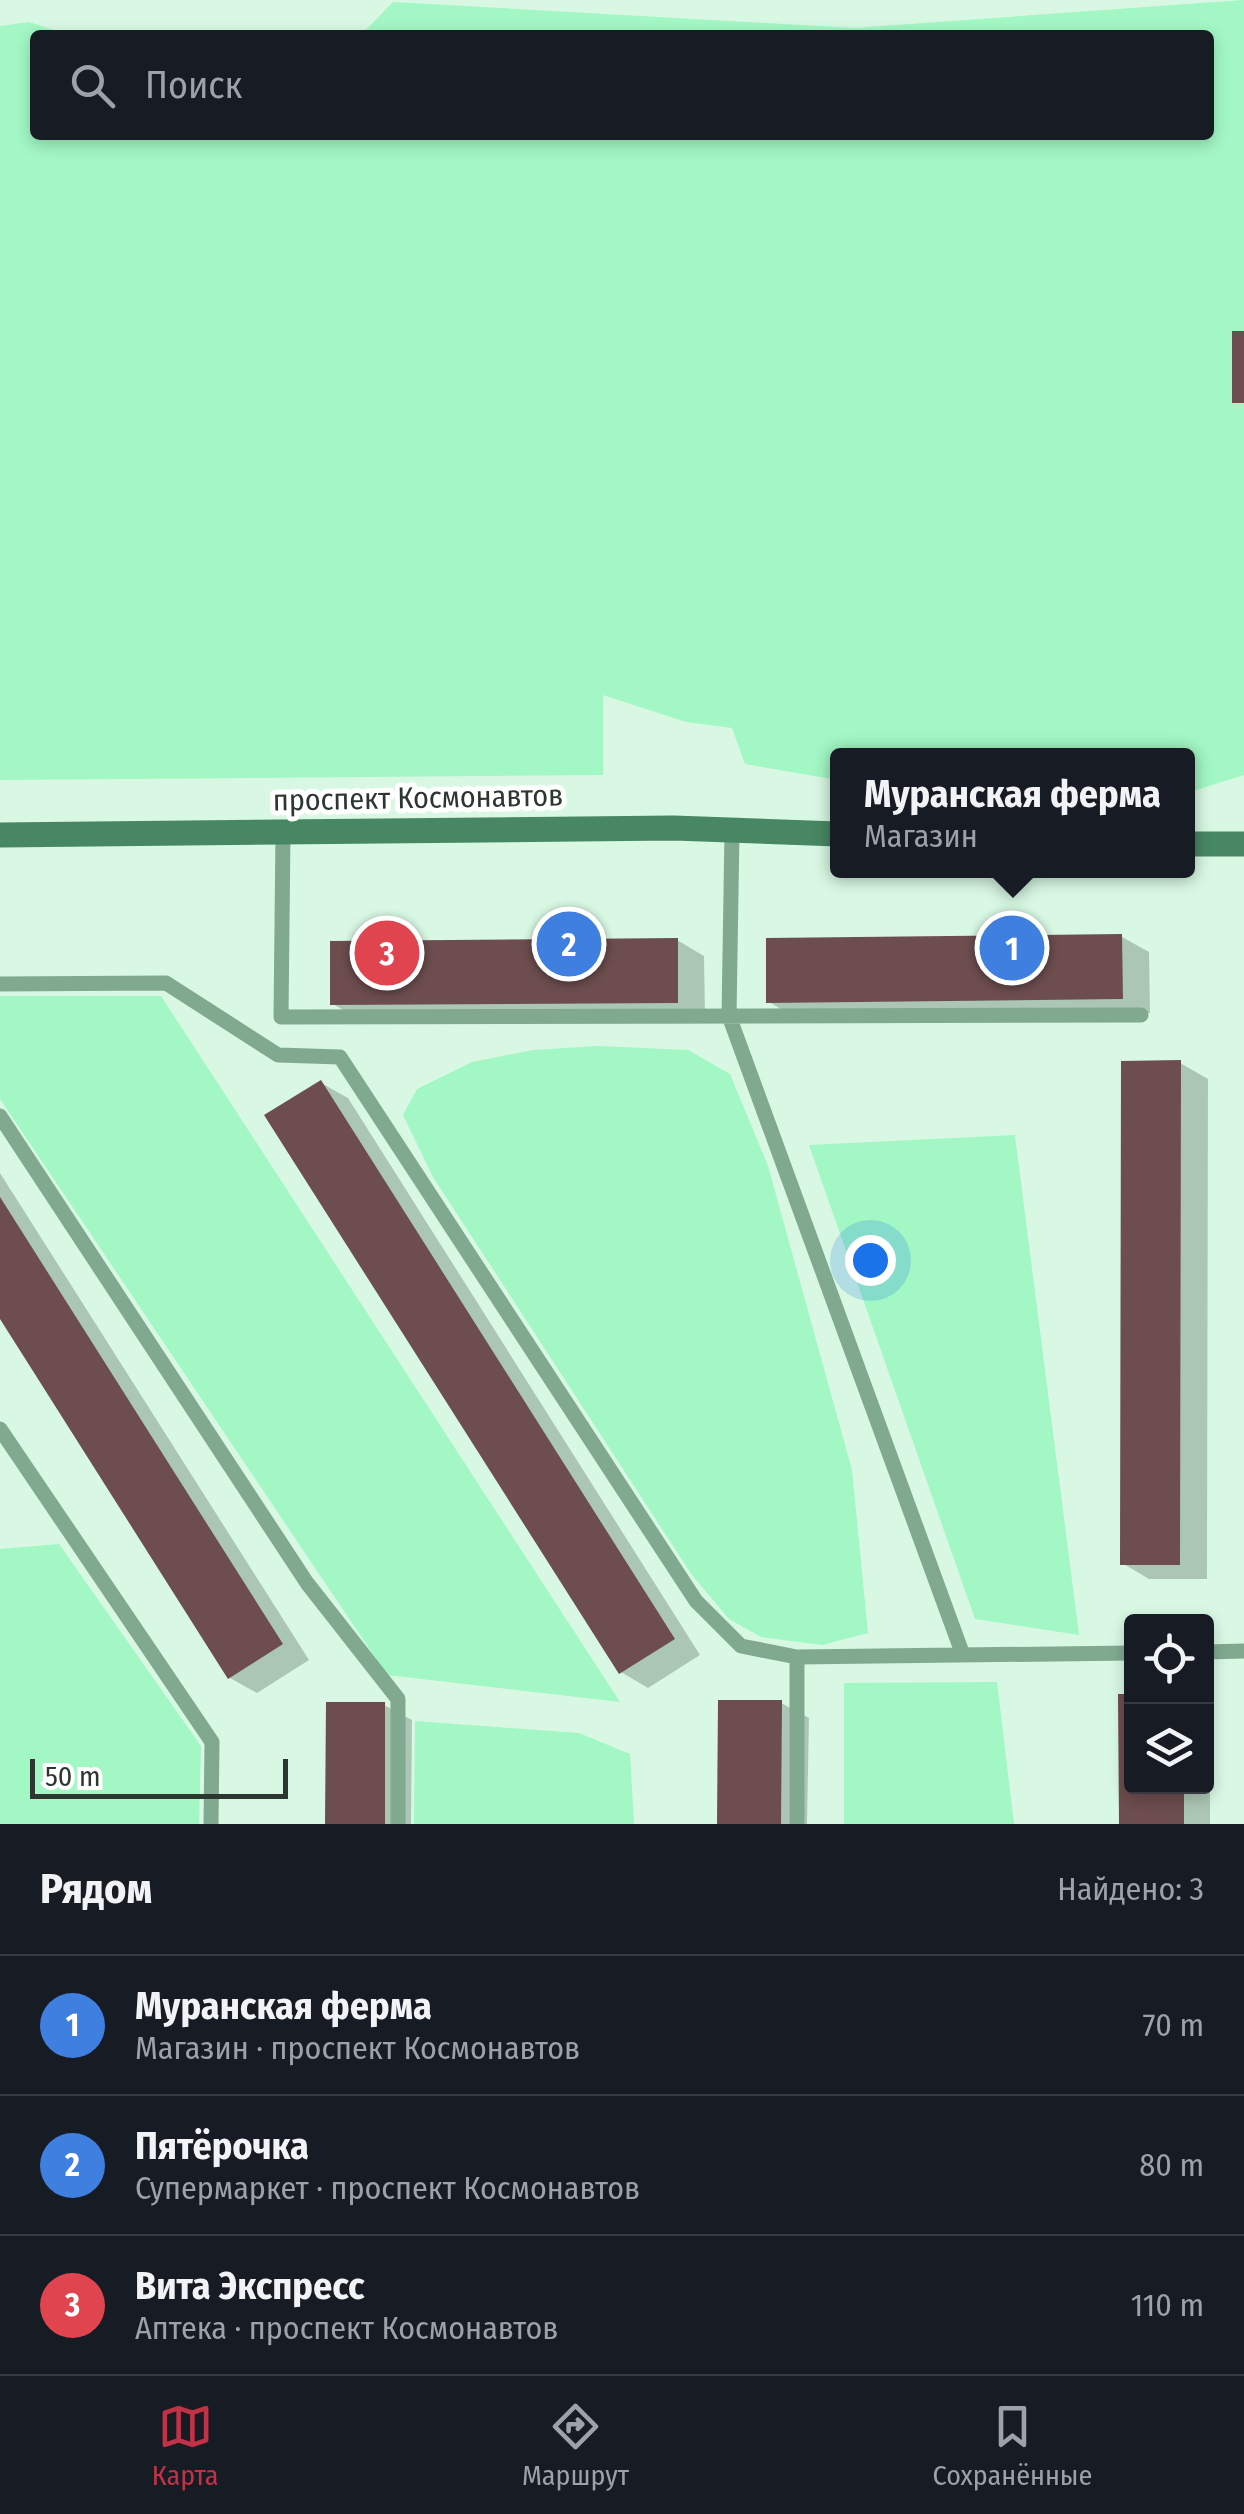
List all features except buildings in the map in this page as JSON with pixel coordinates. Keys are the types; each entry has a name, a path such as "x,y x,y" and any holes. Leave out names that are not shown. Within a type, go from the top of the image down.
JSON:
{"main road":[{"name":"проспект Космонавтов","path":"0,835 674,828 830,834"},
{"path":"1195,844 1244,844"}],"lane":[{"path":"282,832 280,1017 1141,1015"},
{"path":"732,832 729,1016 963,1655"},
{"path":"0,984 166,983 278,1055 340,1057 696,1601 741,1646 797,1658 1124,1653"},
{"path":"0,1116 307,1584 398,1698 398,1824"},
{"path":"0,1429 212,1742 211,1824"},
{"path":"1214,1652 1244,1651"},
{"path":"797,1658 798,1824"}],"green space":[{"path":"1244,0 1244,775 1195,790 1195,748 830,748 830,779 745,764 732,728 686,722 603,695 603,775 0,780 0,26 29,22 54,30 30,30 30,140 1214,140 1214,30 366,30 393,2 854,28"},
{"path":"0,996 161,996 620,1702 387,1675 0,1099"},
{"path":"598,1046 688,1050 730,1074 768,1166 852,1470 868,1633 822,1645 761,1637 729,1619 692,1575 433,1177 403,1115 417,1089 472,1062 533,1050"},
{"path":"1015,1135 1079,1635 975,1619 809,1145"},
{"path":"59,1544 201,1746 199,1824 0,1824 0,1549"},
{"path":"997,1682 1014,1824 844,1824 844,1683"},
{"path":"415,1721 579,1733 630,1754 634,1824 414,1824"}],"place":[{"name":"Пятёрочка","path":"569,944"},
{"name":"Муранская ферма","path":"1012,948"},
{"name":"Вита Экспресс","path":"387,953"}]}
